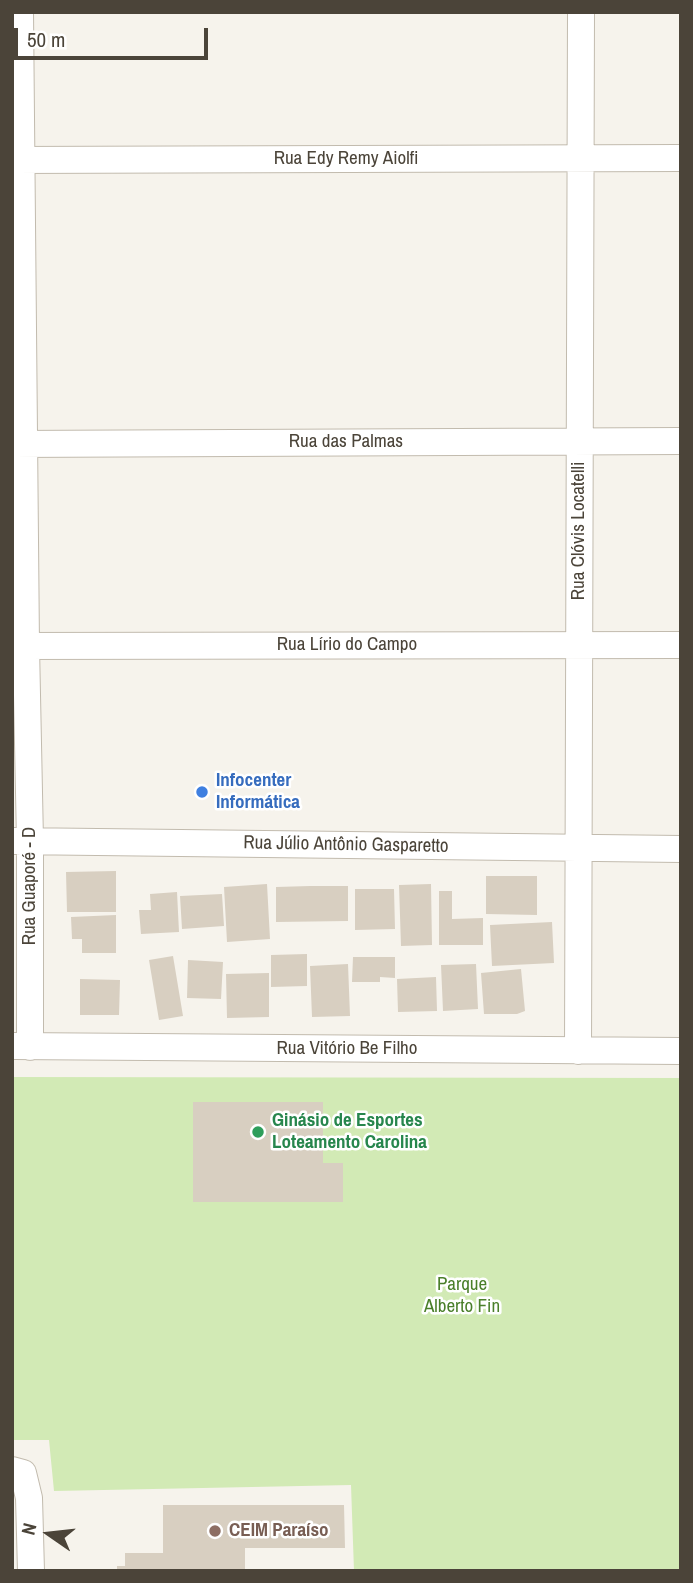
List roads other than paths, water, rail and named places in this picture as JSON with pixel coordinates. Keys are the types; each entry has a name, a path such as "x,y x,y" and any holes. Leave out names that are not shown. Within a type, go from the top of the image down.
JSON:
{"street":[{"name":"Rua Guaporé - D","path":"20,12 16,160 21,1046"},
{"name":"Rua Clóvis Locatelli","path":"578,1051 581,12"},
{"name":"Rua Edy Remy Aiolfi","path":"16,160 681,158"},
{"name":"Rua das Palmas","path":"18,444 681,441"},
{"name":"Rua Lírio do Campo","path":"19,646 681,645"},
{"name":"Rua Júlio Antônio Gasparetto","path":"21,841 681,849"},
{"name":"Rua Vitório Be Filho","path":"21,1046 681,1051"},
{"path":"12,1470 23,1473 29,1498 31,1571"}],"place":[{"name":"Infocenter Informática","path":"202,792"},
{"name":"Ginásio de Esportes Loteamento Carolina","path":"258,1132"},
{"name":"CEIM Paraíso","path":"215,1531"}],"park label":[{"name":"Parque Alberto Fin","path":"462,1296"}]}
